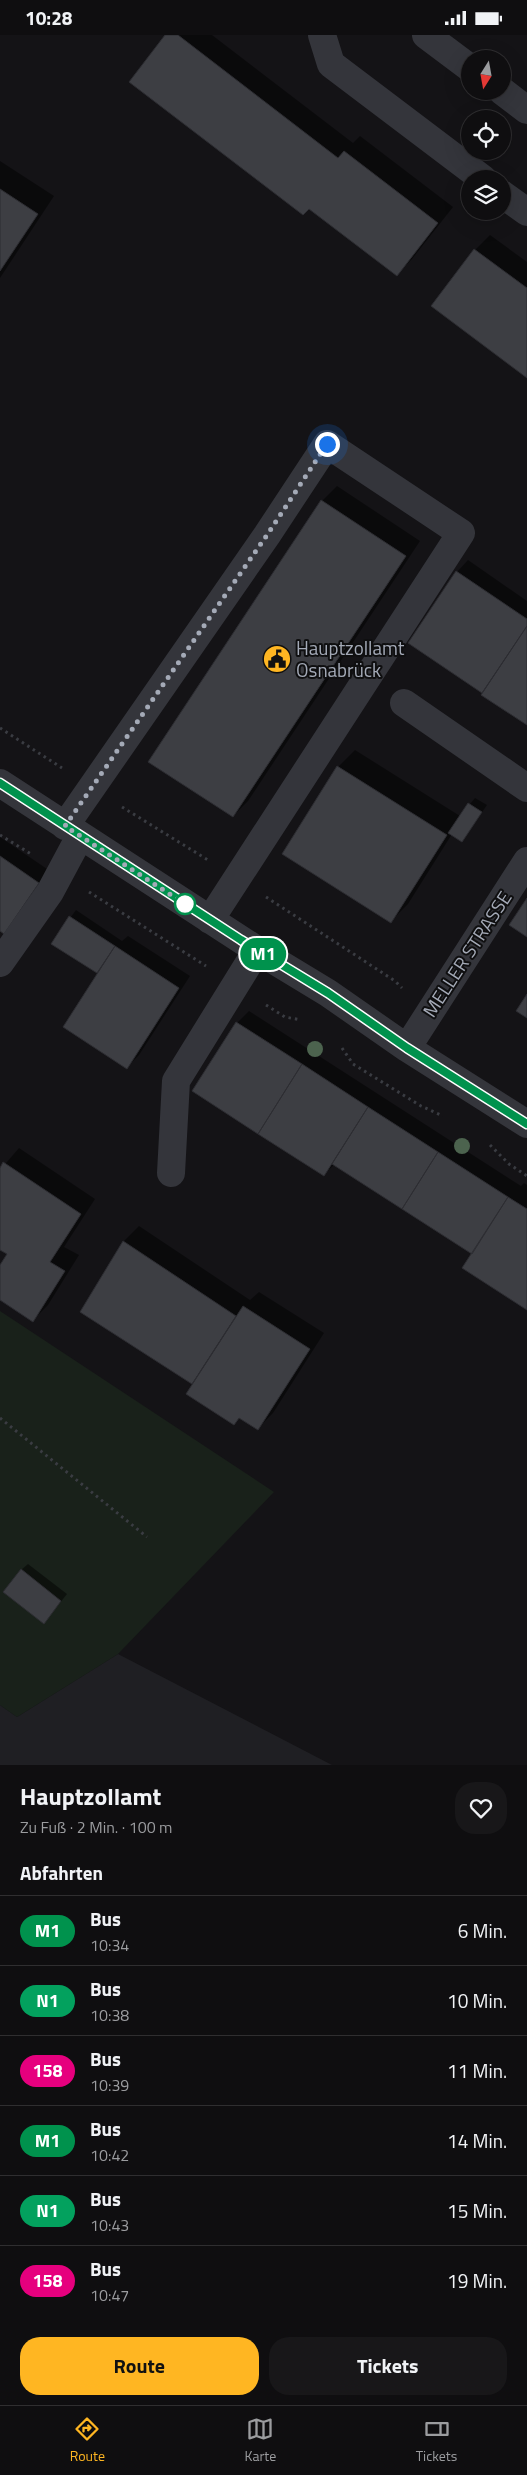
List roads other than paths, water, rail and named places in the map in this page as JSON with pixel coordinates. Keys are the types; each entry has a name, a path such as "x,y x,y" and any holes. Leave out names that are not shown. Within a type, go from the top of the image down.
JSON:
{"street":[{"path":"322,35 331,64 471,170"},
{"path":"426,35 461,61"},
{"path":"511,98 527,110"},
{"path":"511,200 527,212"},
{"path":"0,963 50,892 73,831 327,444 461,533 210,920"},
{"path":"404,703 527,788"},
{"path":"0,783 210,920 328,993 407,1048 527,1124"},
{"name":"MELLER STRASSE","path":"407,1048 527,861"},
{"path":"171,1173 176,1081 257,950"}],"place":[{"name":"Hauptzollamt Osnabrück","path":"277,659"}]}
